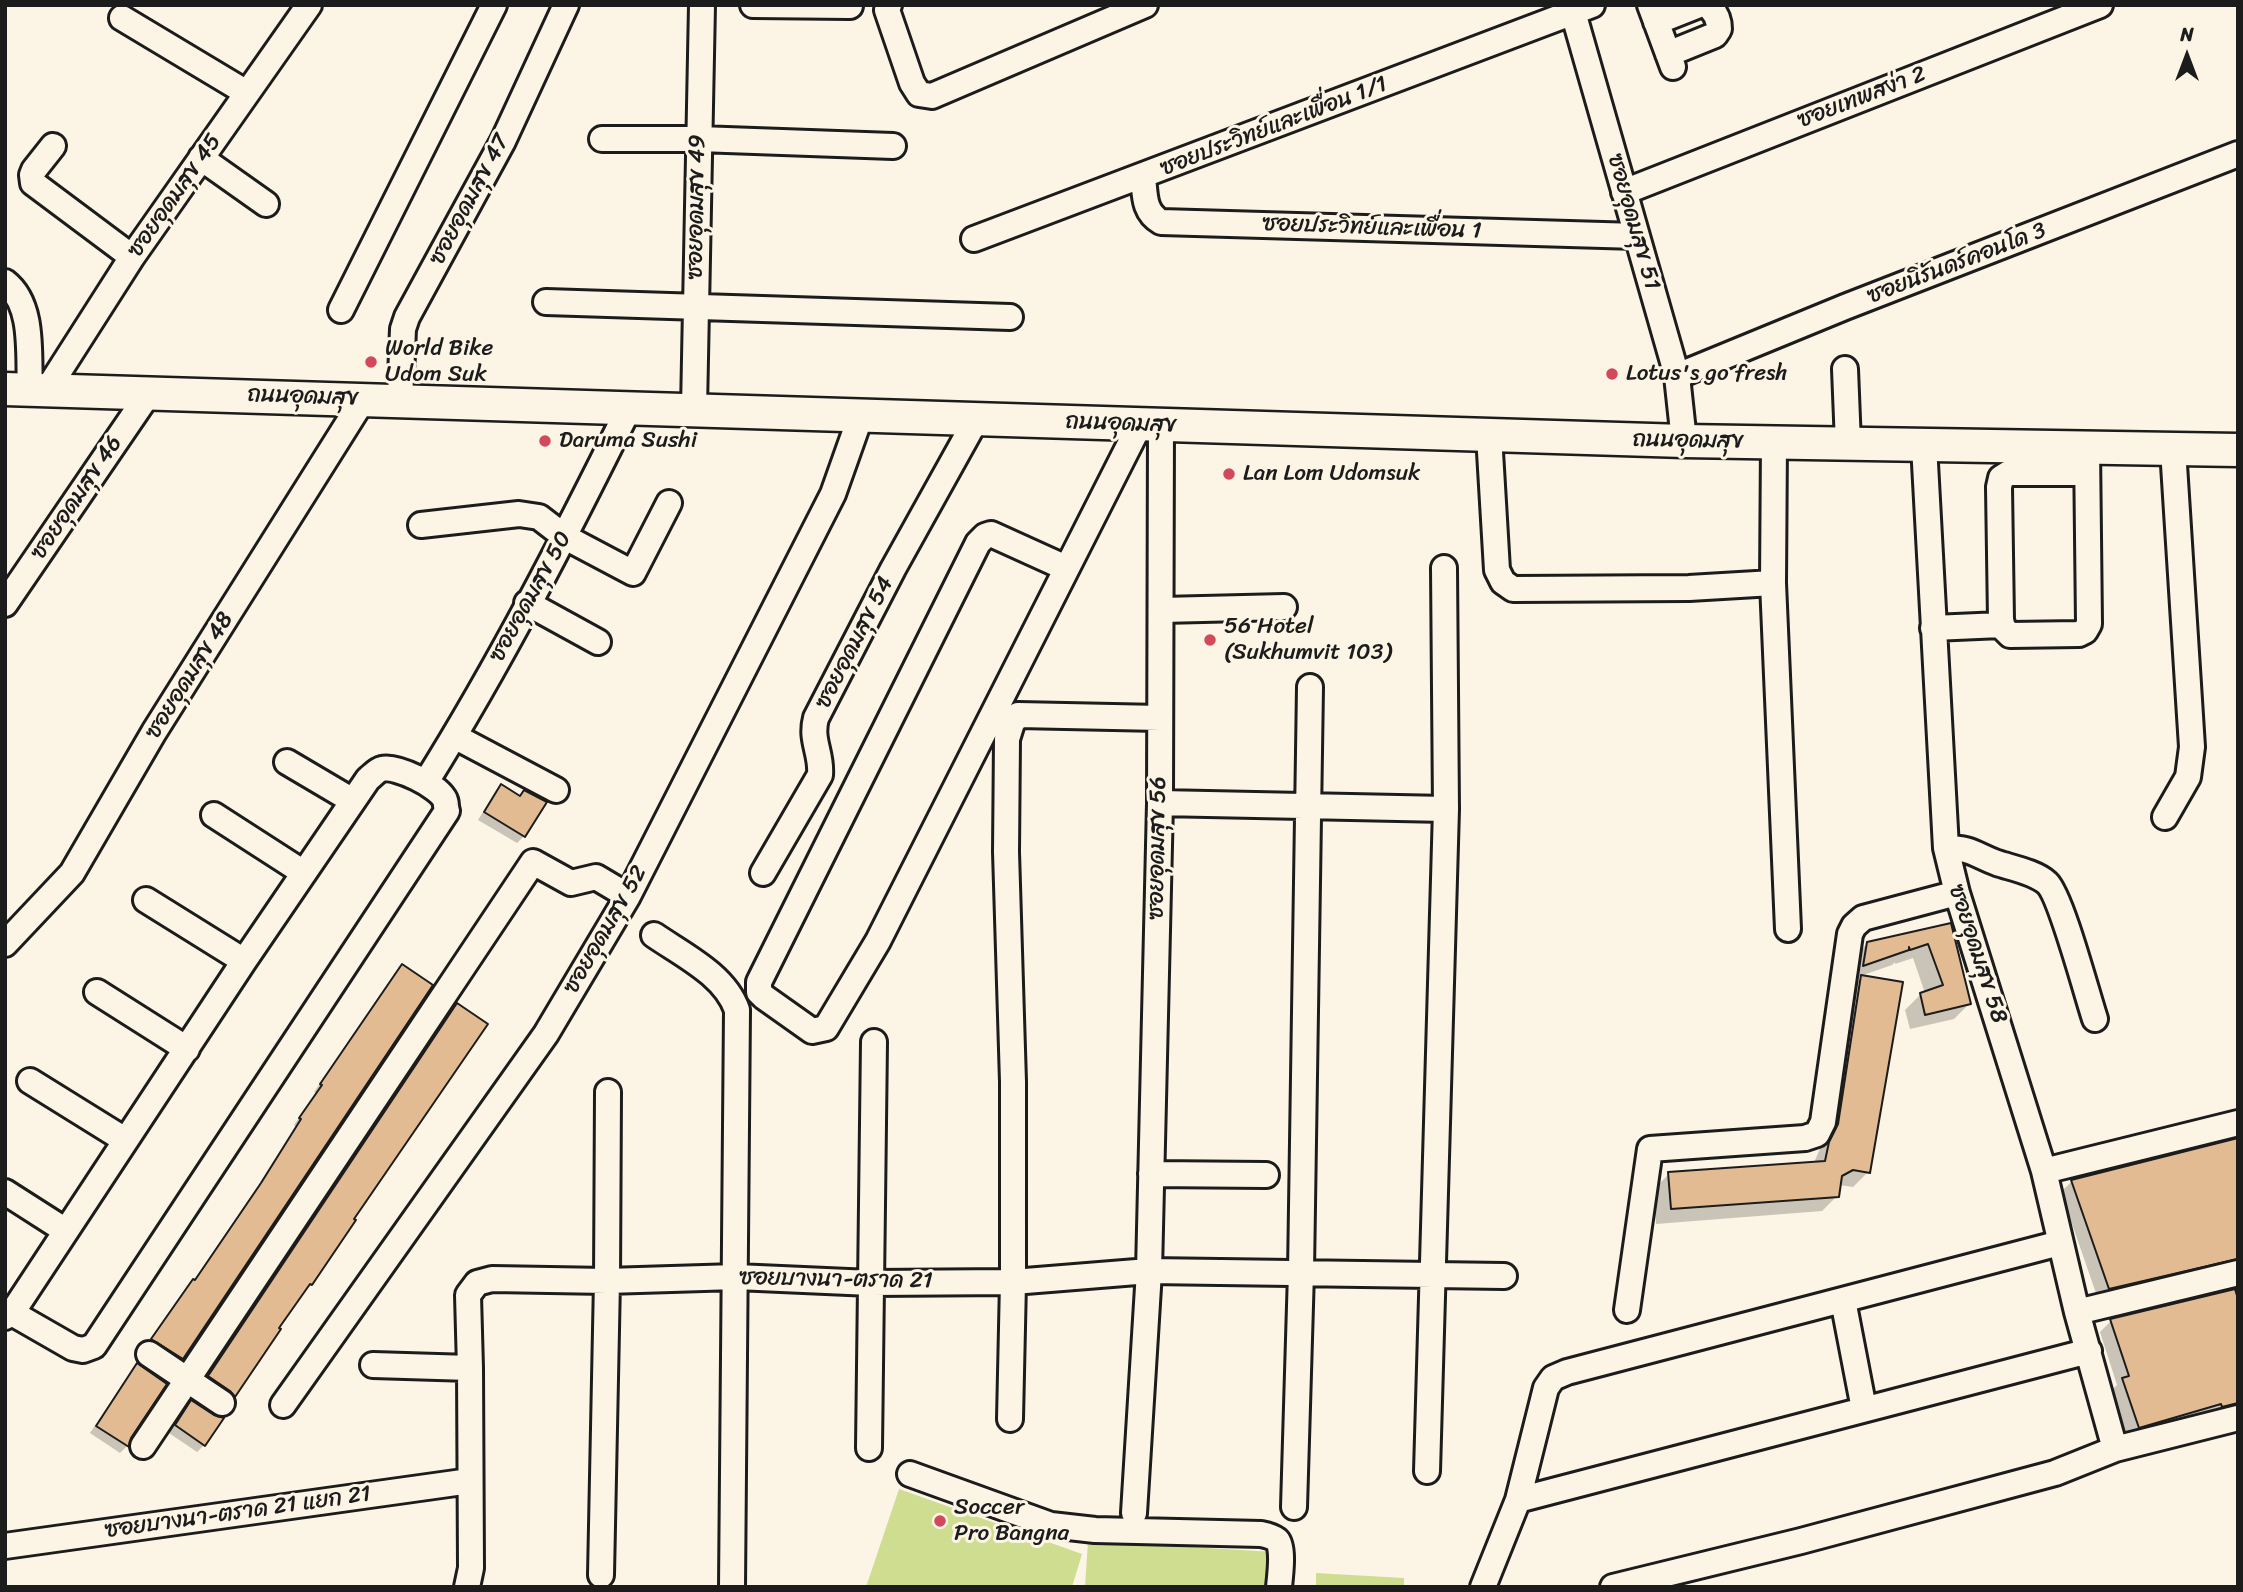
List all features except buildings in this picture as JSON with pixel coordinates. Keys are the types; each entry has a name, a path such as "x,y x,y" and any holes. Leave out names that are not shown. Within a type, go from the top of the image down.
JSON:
{"main road":[{"name":"ถนนอุดมสุข","path":"27,389 1684,441 1924,444 2087,461 2173,449 2238,450"}],"street":[{"name":"ซอยอุดมสุข 45","path":"27,389 132,257 309,5"},
{"path":"341,310 494,5"},
{"name":"ซอยอุดมสุข 47","path":"400,400 403,329 407,317 503,141 566,5"},
{"name":"ซอยอุดมสุข 49","path":"694,410 702,5"},
{"path":"753,5 849,6"},
{"path":"889,5 887,10 912,83 919,94 932,96 1145,5"},
{"path":"1699,5 1653,14 1670,61 1715,35 1720,29 1713,10 1707,5"},
{"name":"ซอยเทพสง่า 2","path":"1624,192 2100,5"},
{"name":"ซอยอุดมสุข 51","path":"1578,8 1624,192 1677,376 1684,441"},
{"name":"ซอยประวิทย์และเพื่อน 1/1","path":"974,239 1578,8"},
{"path":"122,18 247,93"},
{"path":"602,139 699,139 893,146"},
{"path":"53,146 34,170 33,183 132,257"},
{"name":"ซอยนิรันดร์คอนโด 3","path":"1677,376 2238,153"},
{"path":"201,158 266,204"},
{"name":"ซอยประวิทย์และเพื่อน 1","path":"1143,176 1147,208 1152,217 1161,222 1637,236"},
{"path":"5,282 15,289 26,318 27,389"},
{"path":"546,302 1010,317"},
{"path":"1845,369 1848,444"},
{"name":"ซอยอุดมสุข 46","path":"5,604 149,393"},
{"name":"ซอยอุดมสุข 48","path":"5,944 72,873 154,732 364,398"},
{"name":"ซอยอุดมสุข 50","path":"426,782 565,537 629,408"},
{"name":"ซอยอุดมสุข 52","path":"283,1405 546,1034 628,896 834,494 861,415"},
{"name":"ซอยอุดมสุข 54","path":"762,873 820,775 821,763 813,731 816,718 893,569 977,418"},
{"path":"1066,568 991,534 978,543 759,982 759,992 764,997 812,1031 826,1028 878,941 1066,568 1150,425"},
{"name":"ซอยอุดมสุข 56","path":"1134,1513 1149,1271 1160,803 1162,610 1150,425"},
{"path":"1489,435 1497,570 1503,582 1513,589 1689,588 1773,583"},
{"path":"1774,442 1773,583 1787,929"},
{"name":"ซอยอุดมสุข 58","path":"1924,444 1946,848 1957,893 2044,1171 2077,1312 2115,1449"},
{"path":"2165,817 2188,777 2192,747 2173,449"},
{"path":"2087,461 2088,628 2079,634 2013,636 2001,625 2001,478 2009,473 2087,461"},
{"path":"421,525 519,514 539,517 565,537 633,573 669,503"},
{"path":"1427,1471 1446,809 1444,568"},
{"path":"527,603 598,642"},
{"path":"1162,610 1284,607"},
{"path":"1933,628 2001,625"},
{"path":"1294,1507 1301,1272 1310,687"},
{"path":"1010,1419 1013,1082 1006,852 1007,739 1012,723 1018,715 1160,718"},
{"path":"454,736 556,790"},
{"path":"287,762 353,801"},
{"path":"381,769 394,769 426,782 439,792 446,801 447,811 94,1346 83,1350 73,1348 9,1315 353,801 368,779 381,769"},
{"path":"1160,803 1446,809"},
{"path":"214,816 304,873"},
{"path":"1946,848 1965,848 1989,860 2039,877 2049,884 2058,903 2095,1019"},
{"path":"143,1446 533,862 571,883 596,877 628,896"},
{"path":"1626,1310 1650,1149 1805,1138 1818,1134 1823,1122 1850,934 1854,926 1863,918 1957,893"},
{"path":"146,900 244,961"},
{"path":"654,935 724,986 733,998 737,1010 732,1587"},
{"path":"97,992 187,1049"},
{"path":"869,1448 874,1042"},
{"path":"30,1081 125,1140"},
{"path":"601,1575 608,1092"},
{"path":"2044,1171 2238,1123"},
{"path":"1151,1174 1266,1175"},
{"path":"5,1192 66,1231"},
{"path":"1483,1587 1517,1500 1546,1388 1553,1378 1567,1372 2060,1243"},
{"name":"ซอยบางนา-ตราด 21","path":"467,1587 471,1568 468,1295 477,1283 492,1279 607,1281 736,1277 871,1283 1013,1282 1149,1271 1504,1276"},
{"path":"2077,1312 2238,1273"},
{"path":"1843,1300 1864,1409"},
{"path":"1517,1500 2089,1351"},
{"path":"149,1354 222,1403"},
{"path":"373,1366 470,1368"},
{"path":"1613,1587 1801,1541 2055,1473 2115,1449 2238,1418"},
{"path":"910,1474 1051,1525 1269,1536 1281,1547 1279,1587"},
{"name":"ซอยบางนา-ตราด 21 แยก 21","path":"5,1546 470,1481"}],"green space":[{"name":"Soccer Pro Bangna","path":"899,1489 1082,1554 1072,1587 866,1587"},
{"name":"Soccer Pro Bangna","path":"1088,1541 1275,1552 1274,1587 1085,1587"},
{"path":"1316,1573 1404,1578 1404,1587 1316,1587"}],"place":[{"name":"World Bike Udom Suk","path":"371,362"},
{"name":"Lotus's go fresh","path":"1612,374"},
{"name":"Daruma Sushi","path":"545,441"},
{"name":"Lan Lom Udomsuk","path":"1229,474"},
{"name":"56 Hotel (Sukhumvit 103)","path":"1210,640"},
{"name":"Soccer Pro Bangna","path":"940,1521"}]}
